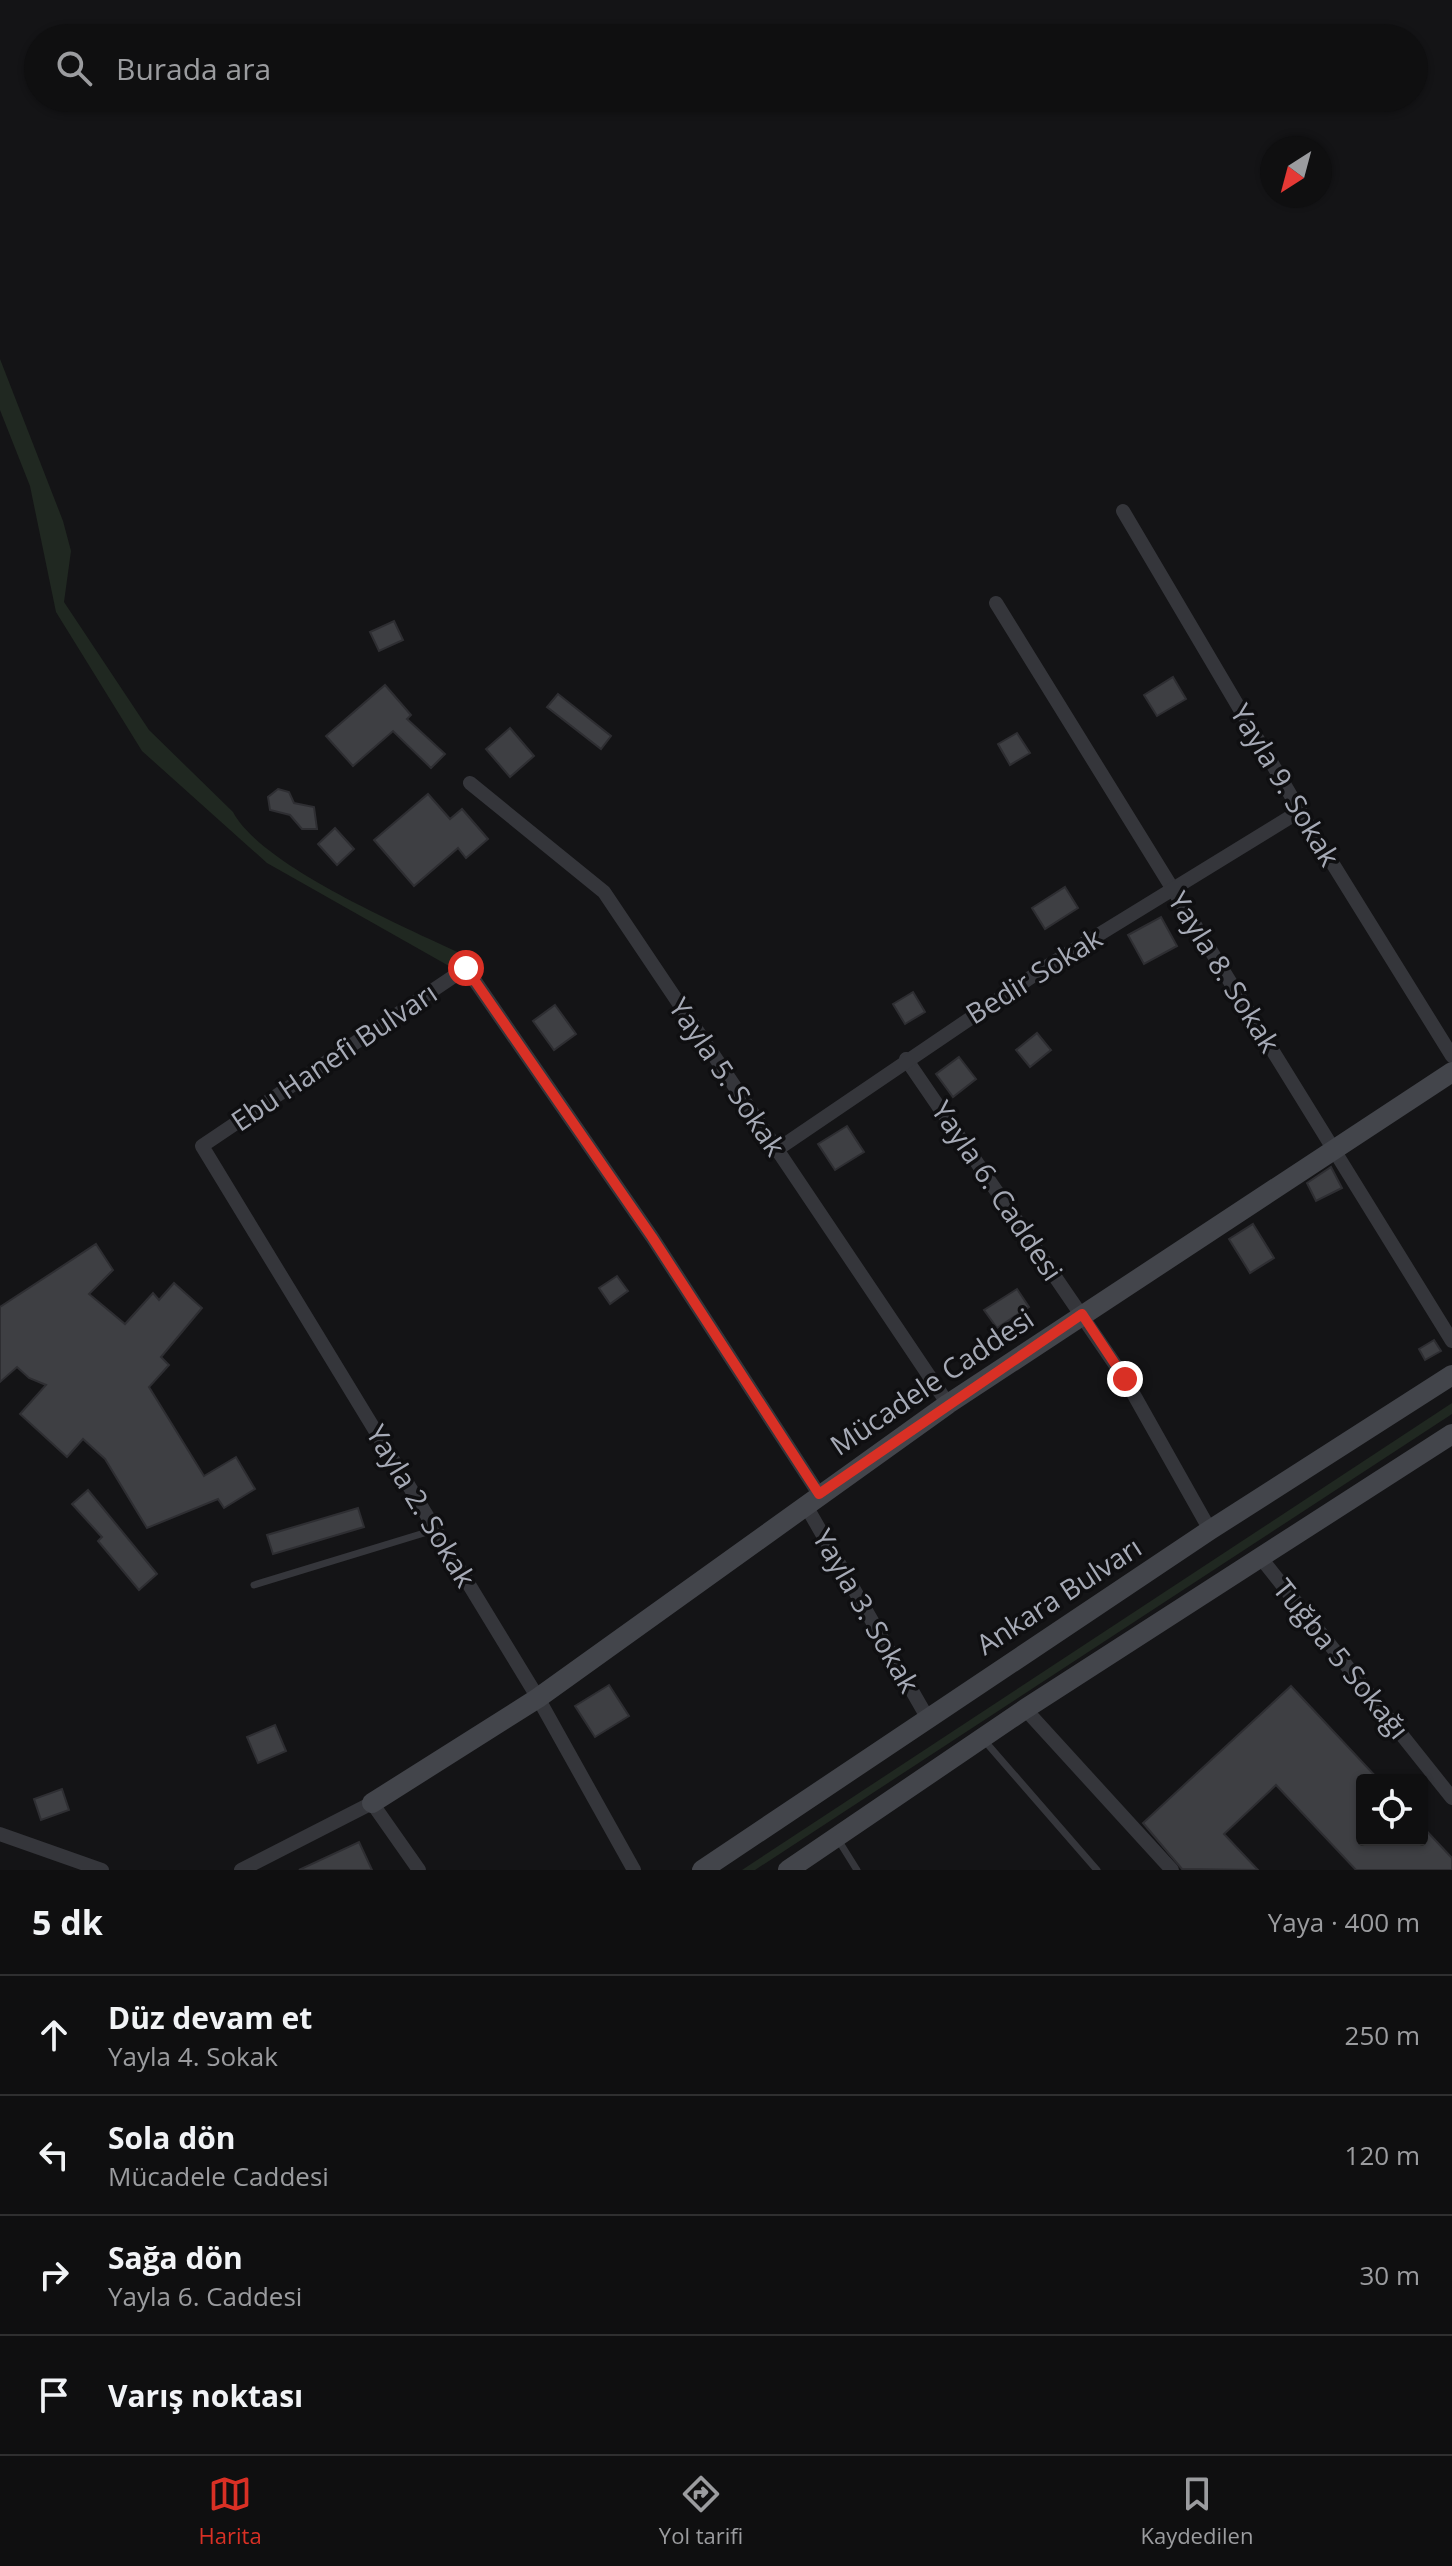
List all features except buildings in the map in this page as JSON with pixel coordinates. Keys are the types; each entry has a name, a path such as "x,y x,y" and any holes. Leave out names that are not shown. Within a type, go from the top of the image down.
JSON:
{"main road":[{"name":"Mücadele Caddesi","path":"372,1803 538,1698 948,1404 1452,1072"},
{"name":"Ankara Bulvarı","path":"702,1870 1210,1530 1452,1375"},
{"path":"788,1870 1025,1709 1452,1434"}],"street":[{"name":"Yayla 9. Sokak","path":"1123,511 1300,811 1452,1056"},
{"name":"Yayla 8. Sokak","path":"996,603 1452,1341"},
{"name":"Yayla 5. Sokak","path":"470,783 604,892 775,1151 948,1404"},
{"name":"Bedir Sokak","path":"775,1151 906,1059 1046,967 1300,811"},
{"name":"Ebu Hanefi Bulvarı","path":"202,1146 466,968"},
{"name":"Yayla 3. Sokak","path":"466,968 652,1237 812,1499 927,1717"},
{"name":"Yayla 6. Caddesi","path":"906,1059 1125,1379 1210,1530"},
{"name":"Yayla 2. Sokak","path":"202,1146 538,1698 634,1870"},
{"name":"Tuğba 5 Sokağı","path":"1260,1557 1452,1798"},
{"path":"1025,1709 1172,1870"},
{"path":"241,1870 372,1803 419,1870"},
{"path":"0,1834 102,1870"}],"lane":[{"path":"254,1585 434,1530"},
{"path":"983,1738 1097,1870"},
{"path":"836,1838 857,1870"}],"shaded area":[{"path":"0,359 63,521 71,551 64,602 149,730 233,812 249,833 274,854 340,895 468,957 449,966 267,863 142,751 56,612 30,486 0,410"},
{"path":"1452,1403 1452,1414 755,1870 742,1870"}],"route":[{"path":"466,968 652,1237 819,1494 1082,1314 1125,1379"}]}
